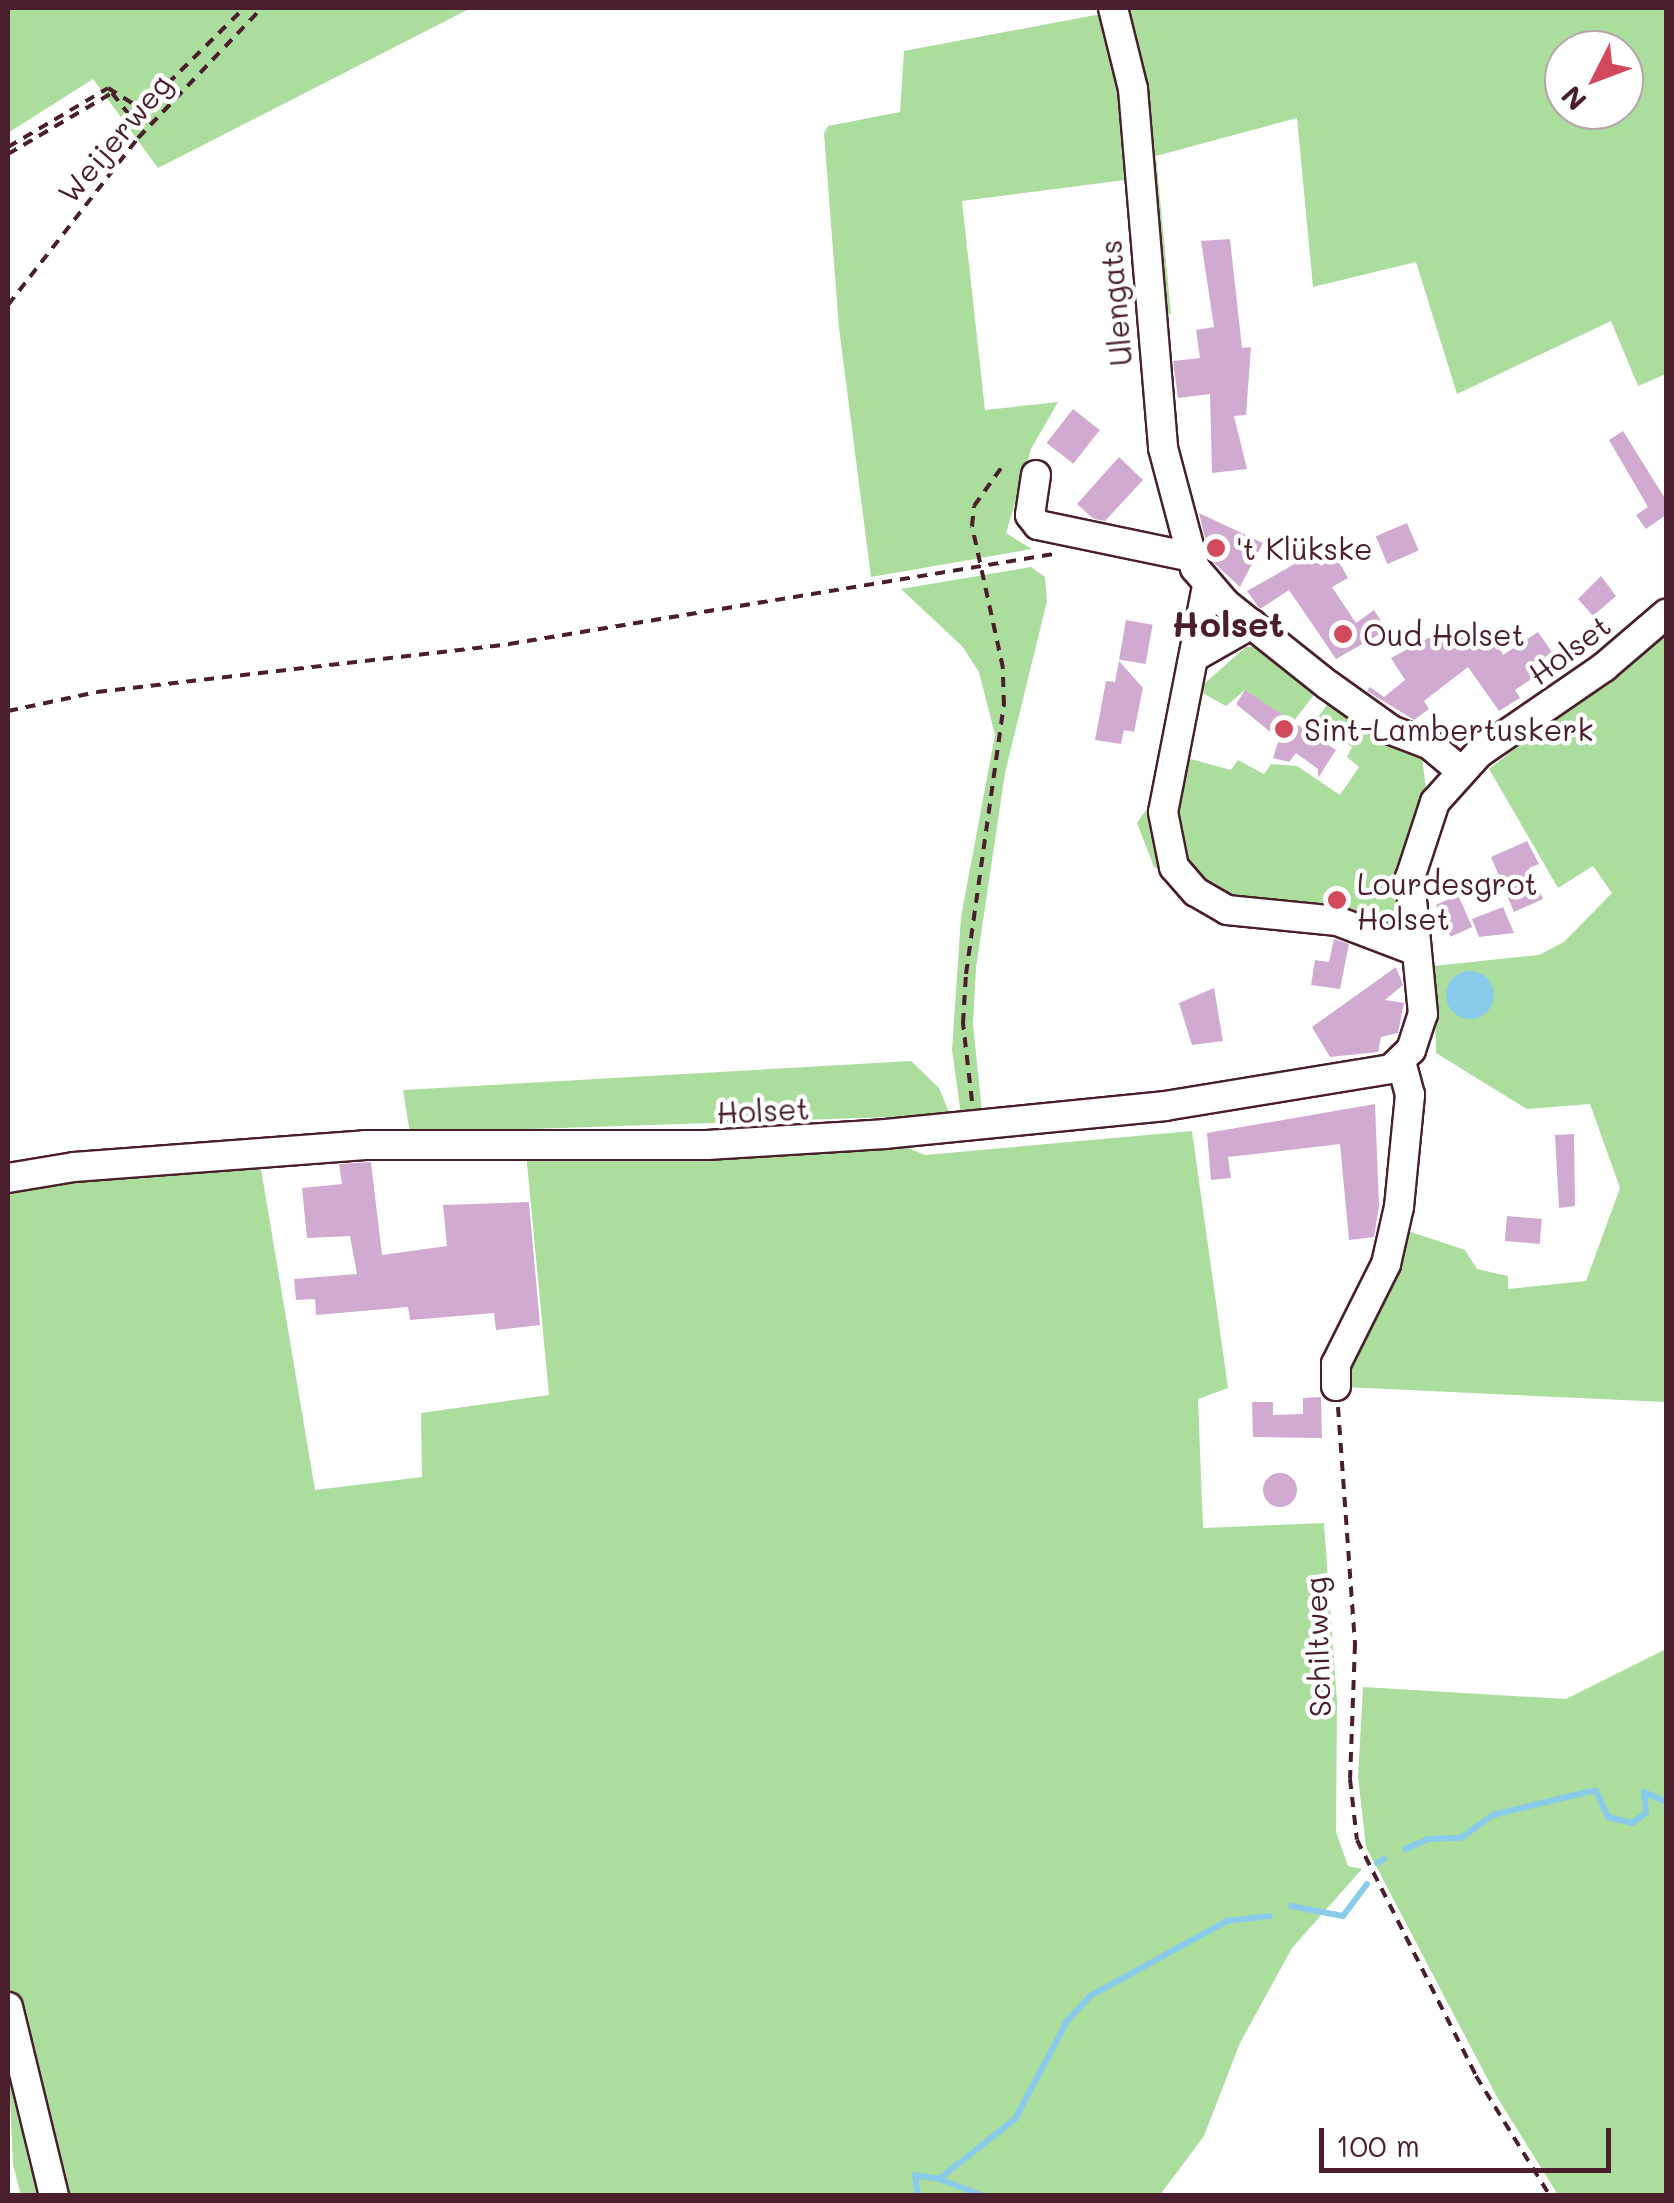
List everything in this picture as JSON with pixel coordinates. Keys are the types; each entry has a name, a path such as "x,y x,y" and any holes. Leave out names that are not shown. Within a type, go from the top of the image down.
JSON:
{"street":[{"name":"Ulengats","path":"1113,8 1133,89 1164,448 1191,557 1207,586"},
{"path":"1036,475 1030,516 1038,525 1191,557"},
{"path":"1416,951 1337,921 1228,910 1196,892 1174,867 1163,812 1207,586 1366,714 1430,745 1460,770"},
{"name":"Holset","path":"8,1178 74,1167 342,1146 707,1146 976,1126 1165,1106 1366,1076 1400,1062 1422,1014 1410,878 1418,839 1460,770 1666,614"},
{"path":"1194,656 1252,624"},
{"path":"1336,1386 1336,1364 1374,1294 1399,1207 1410,1095 1400,1062"},
{"path":"8,2007 54,2196"}],"path":[{"path":"8,150 108,88 142,109 244,8"},
{"name":"Weijerweg","path":"8,304 144,132 262,8"},
{"path":"8,150 112,92 144,132"},
{"path":"976,1126 963,1022 996,776 1003,668 977,567 974,506 1004,464"},
{"path":"8,710 98,692 509,644 1072,551"},
{"name":"Schiltweg","path":"1336,1386 1355,1644 1350,1779 1357,1840 1476,2076 1550,2196"}],"green space":[{"path":"8,8 471,8 158,168 93,79 8,133"},
{"path":"1112,8 1666,8 1666,374 1638,386 1611,321 1457,394 1416,262 1313,287 1297,118 1156,156 1171,314 1155,317"},
{"path":"1101,14 1120,77 1125,180 962,201 985,410 1058,402 1031,449 1006,533 1032,549 871,577 839,328 824,133 828,126 900,112 904,51"},
{"path":"1031,567 1045,577 1047,601 1005,773 976,968 973,1024 982,1112 961,1115 952,1050 961,917 995,735 979,672 962,646 901,589"},
{"path":"1666,631 1666,1402 1344,1387 1408,1231 1465,1250 1477,1269 1508,1276 1508,1289 1586,1281 1620,1188 1590,1104 1527,1109 1436,1053 1434,966 1539,955 1564,942 1612,893 1593,866 1558,888 1489,769"},
{"path":"1246,647 1268,647 1321,686 1293,722 1245,690 1226,706 1197,690"},
{"path":"1333,696 1422,758 1427,796 1405,847 1399,929 1364,919 1256,908 1154,867 1137,823 1183,757 1231,770 1238,760 1264,774 1271,764 1297,766 1340,795 1359,767 1347,757 1352,747 1315,722"},
{"path":"911,1061 939,1088 950,1115 410,1133 403,1090"},
{"path":"1192,1131 1228,1388 1198,1399 1203,1528 1324,1523 1337,1702 1336,1832 1348,1866 1362,1869 1292,1948 1240,2043 1204,2136 1160,2195 55,2195 8,1993 8,1180 259,1157 315,1490 422,1477 421,1413 549,1395 526,1153 882,1137 925,1155"},
{"path":"1666,1649 1666,2195 1558,2195 1497,2097 1366,1847 1358,1777 1363,1687 1566,1699"},
{"path":"9,2074 39,2195 21,2195 13,2165"}],"water":[{"path":"1470,971 1487,978 1494,995 1487,1012 1470,1019 1453,1012 1446,995 1453,978"}],"building":[{"path":"1230,239 1242,348 1251,347 1246,415 1234,416 1247,469 1212,473 1210,394 1178,398 1173,361 1200,358 1196,330 1214,327 1201,241"},
{"path":"1073,409 1100,430 1073,464 1047,443"},
{"path":"1623,431 1666,500 1666,515 1646,529 1636,515 1648,507 1609,440"},
{"path":"1119,457 1143,480 1105,521 1094,519 1077,504"},
{"path":"1199,513 1263,543 1240,587 1211,560 1215,537 1205,538"},
{"path":"1407,523 1419,551 1387,564 1376,536"},
{"path":"1312,554 1321,566 1336,557 1348,578 1332,587 1356,623 1374,610 1387,630 1336,659 1289,590 1260,609 1247,591"},
{"path":"1601,576 1616,596 1593,616 1578,599"},
{"path":"1126,620 1153,625 1146,664 1119,659"},
{"path":"1452,625 1467,641 1491,632 1503,655 1538,632 1552,652 1545,657 1551,666 1515,690 1520,698 1499,711 1468,667 1424,701 1429,709 1414,720 1367,691 1370,687 1384,697 1405,680 1391,658"},
{"path":"1119,661 1143,688 1134,732 1124,730 1121,744 1095,740 1106,681 1115,682"},
{"name":"Sint-Lambertuskerk","path":"1245,690 1336,750 1318,778 1318,769 1296,753 1289,762 1273,758 1279,739 1236,704"},
{"path":"1527,841 1539,864 1529,868 1543,899 1514,912 1491,857"},
{"path":"1458,895 1472,927 1450,937 1436,905"},
{"path":"1503,907 1514,933 1479,937 1472,919"},
{"path":"1334,939 1349,944 1340,989 1311,985 1315,960 1329,962"},
{"path":"1396,967 1403,985 1385,1000 1404,1003 1398,1033 1381,1037 1378,1052 1330,1057 1312,1027"},
{"path":"1214,988 1223,1041 1192,1045 1179,1003"},
{"path":"1375,1104 1379,1206 1374,1237 1349,1240 1340,1144 1228,1157 1231,1178 1211,1180 1207,1133"},
{"path":"1574,1134 1575,1206 1559,1208 1555,1135"},
{"path":"371,1162 382,1255 447,1246 443,1205 529,1202 540,1325 496,1330 494,1313 410,1320 408,1307 316,1315 315,1299 296,1300 294,1279 357,1274 350,1236 307,1238 302,1188 342,1184 339,1164"},
{"path":"1507,1216 1542,1219 1540,1244 1505,1241"},
{"path":"1321,1397 1322,1438 1253,1437 1252,1402 1273,1402 1273,1415 1303,1414 1303,1398"},
{"path":"1280,1473 1292,1478 1297,1490 1292,1502 1280,1507 1268,1502 1263,1490 1268,1478"}],"waterway":[{"path":"1405,1849 1428,1839 1461,1838 1493,1815 1587,1792 1596,1791 1608,1817 1632,1823 1646,1813 1644,1792 1666,1802"},
{"path":"1377,1863 1384,1859"},
{"path":"1291,1906 1343,1916 1367,1884"},
{"path":"918,2196 915,2175 939,2179 1015,2119 1067,2021 1090,1996 1227,1921 1270,1916"},
{"path":"939,2179 984,2196"}],"place":[{"name":"'t Klükske","path":"1216,548"},
{"name":"Oud Holset","path":"1343,634"},
{"name":"Sint-Lambertuskerk","path":"1284,729"},
{"name":"Lourdesgrot Holset","path":"1337,900"}],"district":[{"name":"Holset","path":"1228,623"}]}
